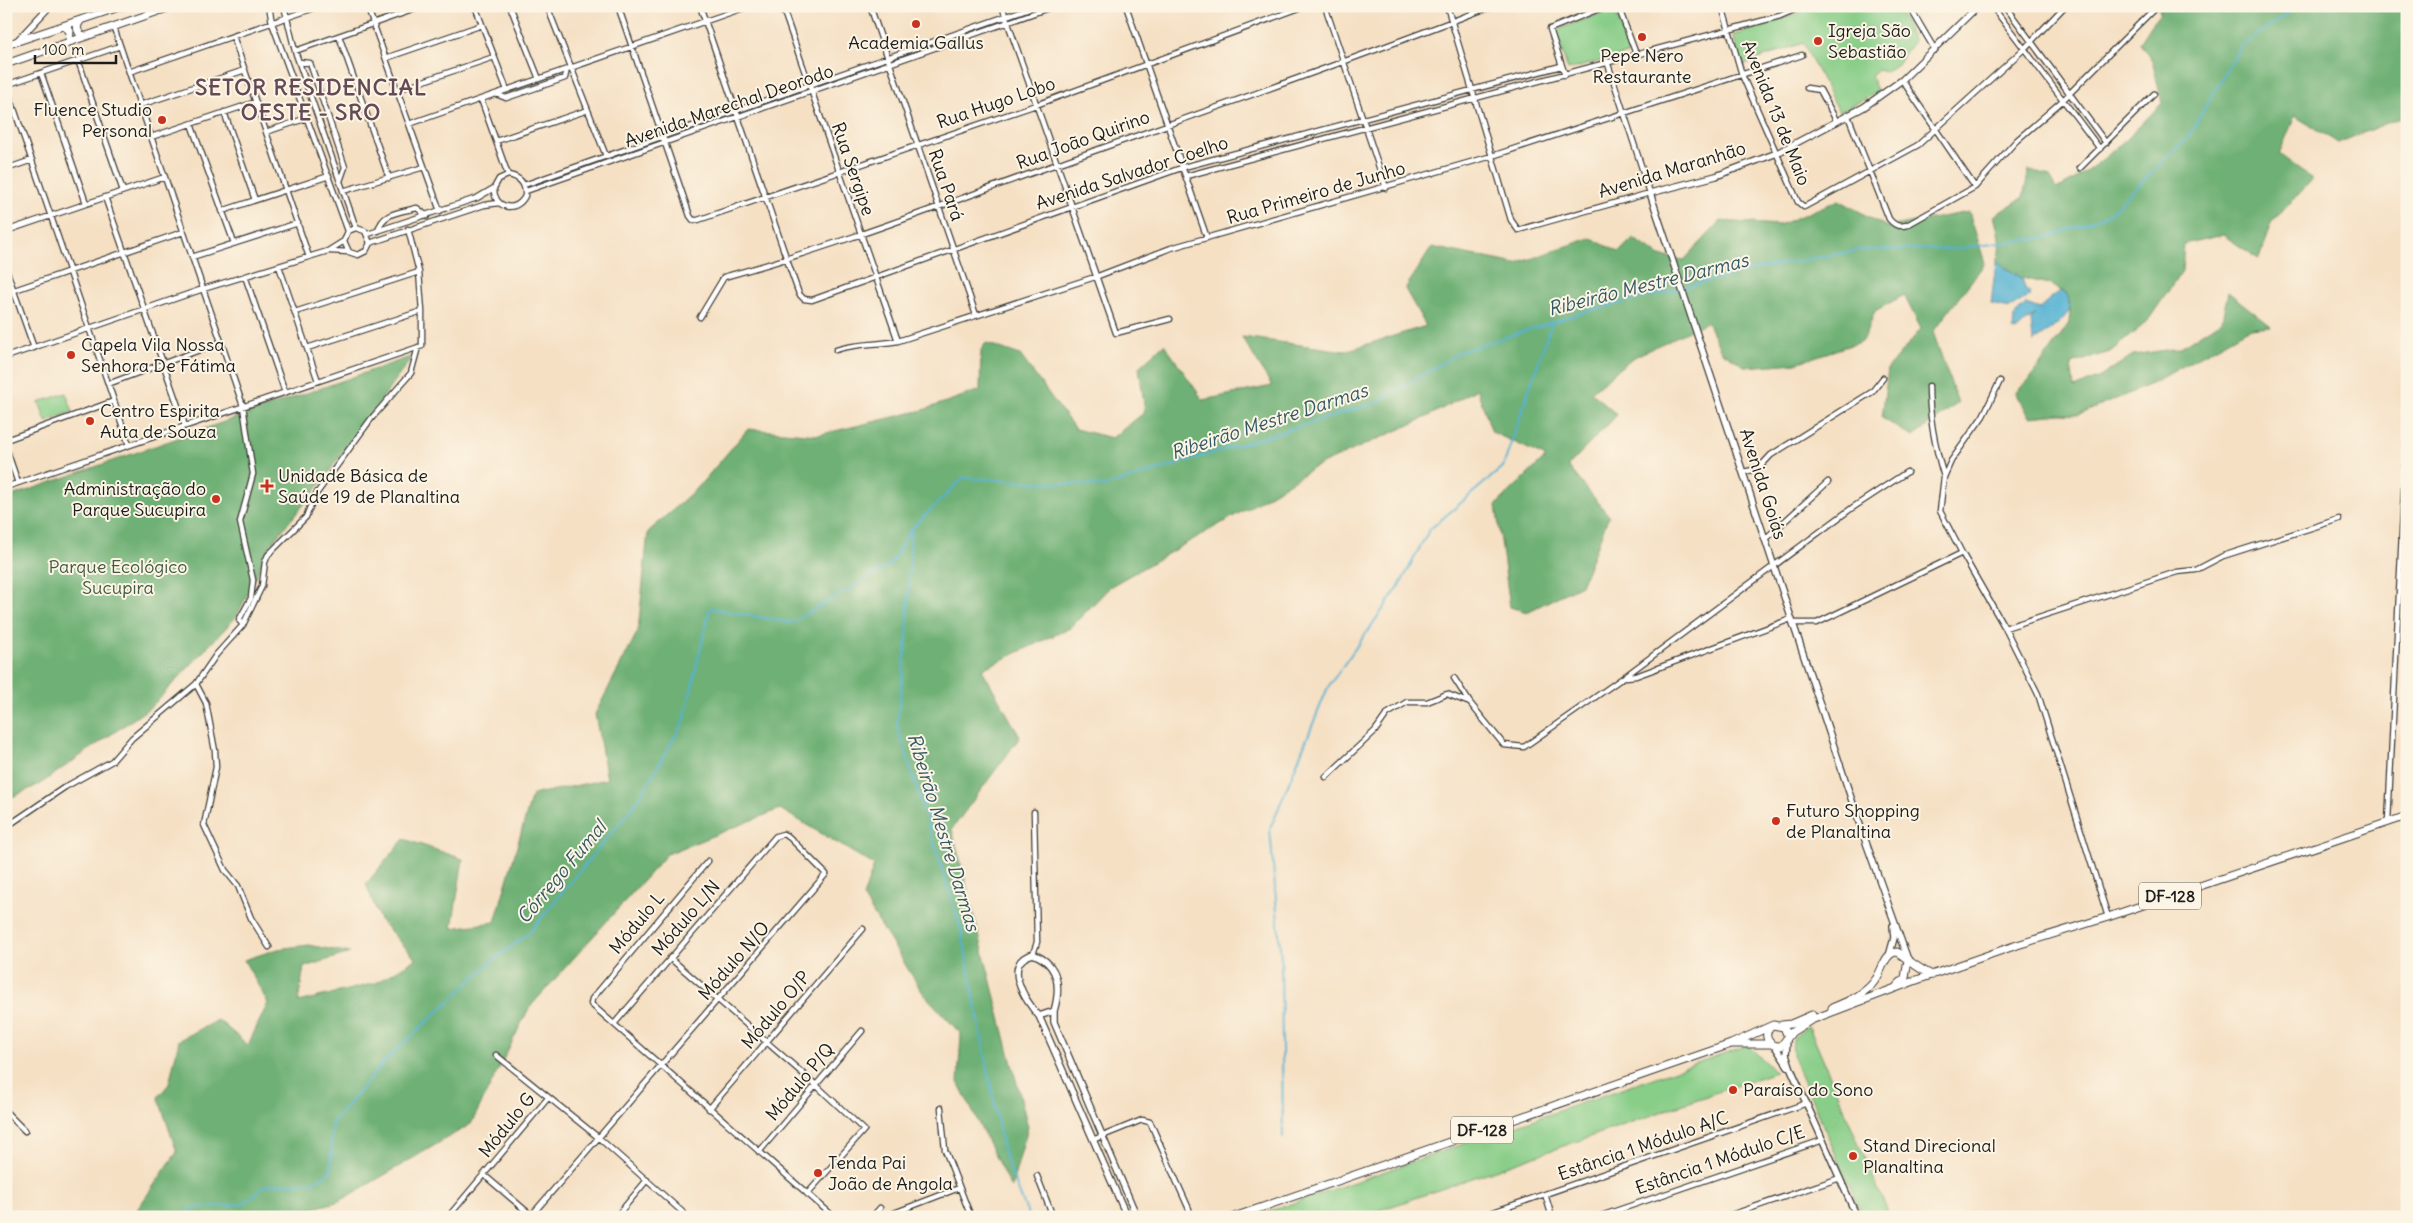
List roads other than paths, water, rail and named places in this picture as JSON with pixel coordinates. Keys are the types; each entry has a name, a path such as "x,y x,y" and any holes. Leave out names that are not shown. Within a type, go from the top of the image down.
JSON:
{"main road":[{"path":"6,45 81,20 110,8 122,6"},
{"path":"6,64 173,6"},
{"path":"81,20 78,25 78,31 82,35 87,36"},
{"path":"64,26 70,31 70,42"},
{"name":"DF-128","path":"1731,1044 1736,1046 1750,1042 1781,1046 1811,1020 1933,975 2014,946 2407,816"},
{"path":"1889,956 1898,952 1921,970 1933,975"},
{"name":"DF-128","path":"1234,1217 1252,1214 1731,1044 1776,1024 1782,1026 1791,1024 1860,995 1876,979 1889,956"},
{"path":"1876,979 1878,986 1888,992 1905,978 1908,960"},
{"path":"1782,1026 1786,1029 1787,1039"},
{"path":"1769,1028 1766,1036 1773,1045"}],"street":[{"path":"16,42 52,6"},
{"path":"6,357 203,289 328,251 344,241 348,231 272,23 269,6"},
{"path":"284,6 295,51 356,228 368,234 440,212 477,198 494,188"},
{"path":"129,72 320,6"},
{"path":"367,6 440,212"},
{"path":"295,51 424,6"},
{"path":"475,6 507,90"},
{"path":"510,6 539,79"},
{"path":"547,6 569,68 606,156"},
{"path":"618,6 665,143"},
{"path":"700,6 787,260"},
{"path":"409,124 749,6"},
{"name":"Rua Sergipe","path":"782,6 898,341"},
{"name":"Rua Pará","path":"870,6 976,315"},
{"path":"1002,6 1056,164 1098,276 1116,333 1170,319"},
{"name":"Avenida Marechal Deorodo","path":"524,185 1035,6"},
{"name":"Avenida Marechal Deorodo","path":"526,191 739,118 1054,6"},
{"path":"1126,6 1184,167 1207,238"},
{"name":"Rua Hugo Lobo","path":"665,143 690,216 694,220 766,198 1036,104 1305,6"},
{"path":"1325,6 1386,188"},
{"path":"1447,6 1492,156"},
{"name":"Rua João Quirino","path":"700,317 724,277 787,260 861,234 1344,62 1492,6"},
{"path":"1585,6 1591,10"},
{"path":"1565,74 1550,29 1591,10 1606,6"},
{"path":"1618,6 1636,54"},
{"name":"Avenida 13 de Maio","path":"1722,6 1742,75 1798,202 1804,207 1871,173"},
{"name":"Avenida Salvador Coelho","path":"1186,176 1366,126 1565,74 1606,61 1780,16 1803,6"},
{"path":"1908,6 1935,50"},
{"name":"Avenida Maranhão","path":"1492,156 1511,220 1518,230 1716,176 1777,153 1864,107 1902,80 1935,50 1978,6"},
{"path":"1992,6 2100,149"},
{"path":"2005,6 2106,143"},
{"path":"1871,173 1918,145 2024,49 2065,6"},
{"path":"1848,116 1889,219 1899,227 1907,225 1975,187 2016,142 2062,101 2153,10 2150,6"},
{"path":"386,58 482,25"},
{"path":"114,28 243,406 253,474 240,522 253,580 251,598 239,620 243,625"},
{"path":"233,36 309,257"},
{"path":"339,36 390,178"},
{"path":"120,46 6,85 9,102 32,160 129,445"},
{"name":"Rua Primeiro de Junho","path":"836,350 850,345 898,341 1098,276 1171,248 1386,188 1492,156 1624,115 1802,55"},
{"path":"397,90 494,58"},
{"path":"78,60 123,191"},
{"name":"Avenida Goiás","path":"1606,61 1792,621 1908,960"},
{"path":"299,62 310,63 345,167 340,181"},
{"name":"Avenida Salvador Coelho","path":"787,260 800,294 804,299 812,300 1184,167 1561,66"},
{"path":"496,94 506,98 565,78 569,68"},
{"path":"140,105 245,70"},
{"path":"41,73 86,203"},
{"path":"554,73 556,81"},
{"path":"1902,80 1975,187"},
{"path":"1807,88 1820,90 1837,122"},
{"path":"2080,168 2154,94"},
{"path":"481,99 508,176"},
{"path":"151,137 256,102"},
{"path":"496,141 588,110"},
{"path":"224,112 255,200"},
{"path":"266,132 308,118"},
{"path":"191,124 234,243"},
{"path":"6,169 32,160"},
{"path":"343,190 424,167"},
{"path":"222,211 329,176"},
{"path":"328,251 362,253 370,243 484,205 499,203 509,208 519,205 526,191 520,179 508,176 499,179 494,188 494,194 499,203"},
{"path":"6,231 165,177"},
{"path":"105,197 185,426"},
{"path":"378,231 382,220 388,216 417,208 428,216"},
{"path":"192,257 298,223"},
{"path":"348,231 356,228"},
{"path":"6,827 64,787 112,761 132,738 196,684 216,655 243,625 262,586 265,562 268,555 306,517 314,497 371,419 411,373 420,347 422,311 419,272 408,230"},
{"path":"6,293 183,232"},
{"path":"368,234 370,243"},
{"path":"344,241 349,252"},
{"path":"279,266 318,381"},
{"path":"6,269 34,348"},
{"path":"295,312 419,272"},
{"path":"245,276 285,392"},
{"path":"307,348 422,311"},
{"path":"108,384 221,342"},
{"path":"6,487 420,347"},
{"path":"1743,472 1758,469 1771,455 1872,392 1883,378"},
{"path":"2000,382 1983,416 1951,461 1944,477 1940,511 2005,628 2038,694 2108,916"},
{"path":"1929,386 1929,408 1944,477"},
{"path":"6,440 114,401"},
{"path":"2388,822 2407,428"},
{"path":"6,448 18,483"},
{"path":"1938,456 1944,460 1951,461"},
{"path":"1454,678 1470,703 1504,744 1524,747 1775,567 1852,508 1907,472"},
{"path":"1766,539 1828,482"},
{"path":"2005,628 2177,572 2196,570 2224,556 2339,519"},
{"path":"1624,677 1636,676 1792,621 1817,623 1962,553"},
{"path":"196,684 206,703 216,766 204,825 225,870 238,886 251,918 269,947"},
{"path":"1326,777 1375,731 1387,714 1404,703 1427,702 1444,694 1470,703"},
{"path":"1033,954 1037,942 1034,812"},
{"name":"Módulo N/O","path":"599,1138 826,874 783,834"},
{"name":"Módulo L/N","path":"614,1024 776,836 783,834"},
{"name":"Módulo L","path":"614,1024 591,1004 592,999 708,861"},
{"name":"Avenida Goiás","path":"1889,956 1894,938 1892,917"},
{"name":"Módulo O/P","path":"709,1109 863,929"},
{"path":"1127,1217 1095,1139 1039,1016 1027,1002 1016,976 1020,963 1027,956 1033,954 1044,958 1052,967 1057,982 1058,996 1054,1011 1054,1022 1136,1217"},
{"path":"670,958 816,1085 864,1130 807,1194"},
{"path":"1039,1016 1054,1011"},
{"path":"614,1024 833,1216"},
{"name":"Módulo P/Q","path":"759,1152 862,1030"},
{"path":"1787,1039 1786,1054 1791,1069 1856,1215 1847,1217"},
{"path":"1773,1045 1791,1069"},
{"name":"Módulo G","path":"448,1217 548,1098 496,1055"},
{"path":"1070,1084 1079,1080"},
{"path":"548,1098 599,1138 688,1217"},
{"name":"Estância 1 Módulo A/C","path":"1479,1217 1807,1103"},
{"path":"941,1108 945,1150 971,1217"},
{"path":"6,1112 25,1131"},
{"path":"1095,1139 1142,1120 1150,1122 1189,1210"},
{"path":"484,1175 531,1216 599,1138"},
{"name":"Estância 1 Módulo C/E","path":"1598,1217 1823,1140"},
{"path":"1037,1176 1053,1217"},
{"path":"1725,1217 1840,1178"},
{"path":"616,1217 647,1180"},
{"path":"894,1213 959,1188"},
{"path":"1545,1194 1552,1217"},
{"path":"1123,1208 1131,1204"},
{"path":"872,1217 880,1208"}],"water":[{"path":"1996,262 2022,278 2025,288 2031,295 2010,308 1991,304"},
{"path":"2062,291 2068,296 2070,310 2048,332 2033,342 2031,319 2035,314 2016,331 2013,329 2014,316 2026,304 2040,309 2051,297"}],"waterway":[{"name":"Ribeirão Mestre Darmas","path":"1684,287 1766,267 1859,250 1952,249 2049,237 2109,214 2188,137 2240,47 2299,6"},
{"name":"Córrego Fumal","path":"185,1217 191,1208 243,1204 266,1185 313,1182 331,1171 332,1123 385,1061 490,963 529,933 637,802 684,721 710,608 791,623 890,565 911,529 963,478 1106,486 1376,403 1460,352 1580,313 1680,289"},
{"path":"1283,1138 1281,958 1270,829 1328,687 1400,585 1429,530 1503,467 1552,322"},
{"name":"Ribeirão Mestre Darmas","path":"911,531 907,638 897,725 961,929 1004,1154 1029,1217"}],"place":[{"name":"Academia Gallus","path":"916,24"},
{"name":"Pepe Nero Restaurante","path":"1642,37"},
{"name":"Igreja São Sebastião","path":"1818,41"},
{"name":"Fluence Studio Personal","path":"162,120"},
{"name":"Capela Vila Nossa Senhora De Fátima","path":"71,355"},
{"name":"Centro Espirita Auta de Souza","path":"90,421"},
{"name":"Unidade Básica de Saúde 19 de Planaltina","path":"267,486"},
{"name":"Administração do Parque Sucupira","path":"216,499"},
{"name":"Futuro Shopping de Planaltina","path":"1776,821"},
{"name":"Paraíso do Sono","path":"1733,1090"},
{"name":"Stand Direcional Planaltina","path":"1853,1156"},
{"name":"Tenda Pai João de Angola","path":"818,1173"}],"district":[{"name":"SETOR RESIDENCIAL OESTE - SRO","path":"311,100"}],"park label":[{"name":"Parque Ecológico Sucupira","path":"118,577"}]}
